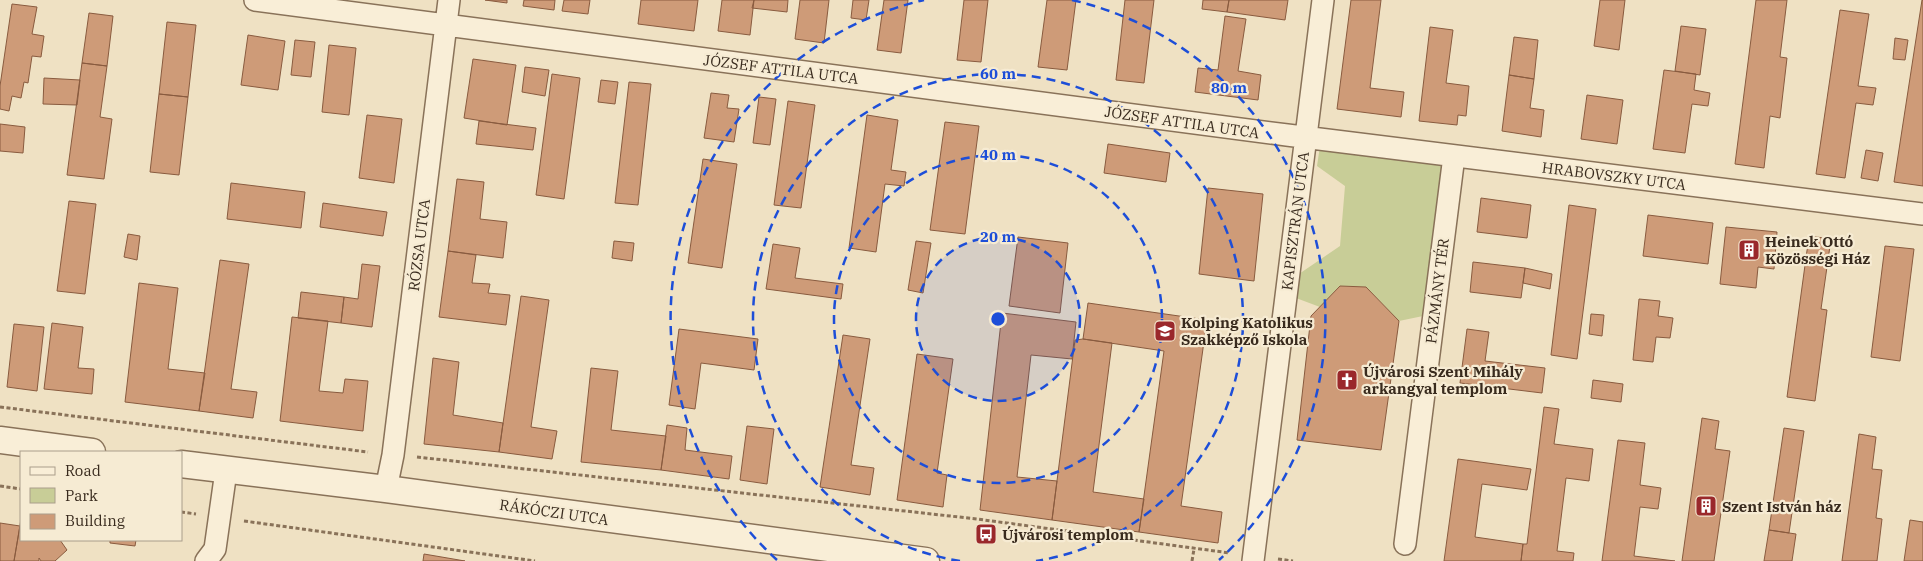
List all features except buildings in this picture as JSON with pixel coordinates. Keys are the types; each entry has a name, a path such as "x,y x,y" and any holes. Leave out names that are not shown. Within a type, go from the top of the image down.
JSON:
{"street":[{"name":"JÓZSEF ATTILA UTCA","path":"256,0 1306,138"},
{"name":"RÓZSA UTCA","path":"386,489 393,454 449,0"},
{"name":"KAPISZTRÁN UTCA","path":"1244,557 1306,138 1323,0"},
{"name":"HRABOVSZKY UTCA","path":"1306,138 1923,214"},
{"name":"PÁZMÁNY TÉR","path":"1405,544 1454,156"},
{"path":"0,440 84,451"},
{"name":"RÁKÓCZI UTCA","path":"182,464 386,489 926,561"},
{"path":"206,561 214,549 226,471"}],"path":[{"path":"0,407 393,454 977,519 1244,557"},
{"path":"0,486 20,489"},
{"path":"182,512 536,561"},
{"path":"1192,561 1194,549"}],"green space":[{"path":"1320,146 1447,161 1423,316 1399,321 1366,287 1340,286 1320,307 1296,298 1299,274 1340,246 1345,186 1317,166"}],"place":[{"name":"Heinek Ottó Közösségi Ház","path":"1749,250"},
{"name":"Kolping Katolikus Szakképző Iskola","path":"1165,331"},
{"name":"Újvárosi Szent Mihály arkangyal templom","path":"1347,380"},
{"name":"Szent István ház","path":"1706,506"},
{"name":"Újvárosi templom","path":"986,534"}]}
